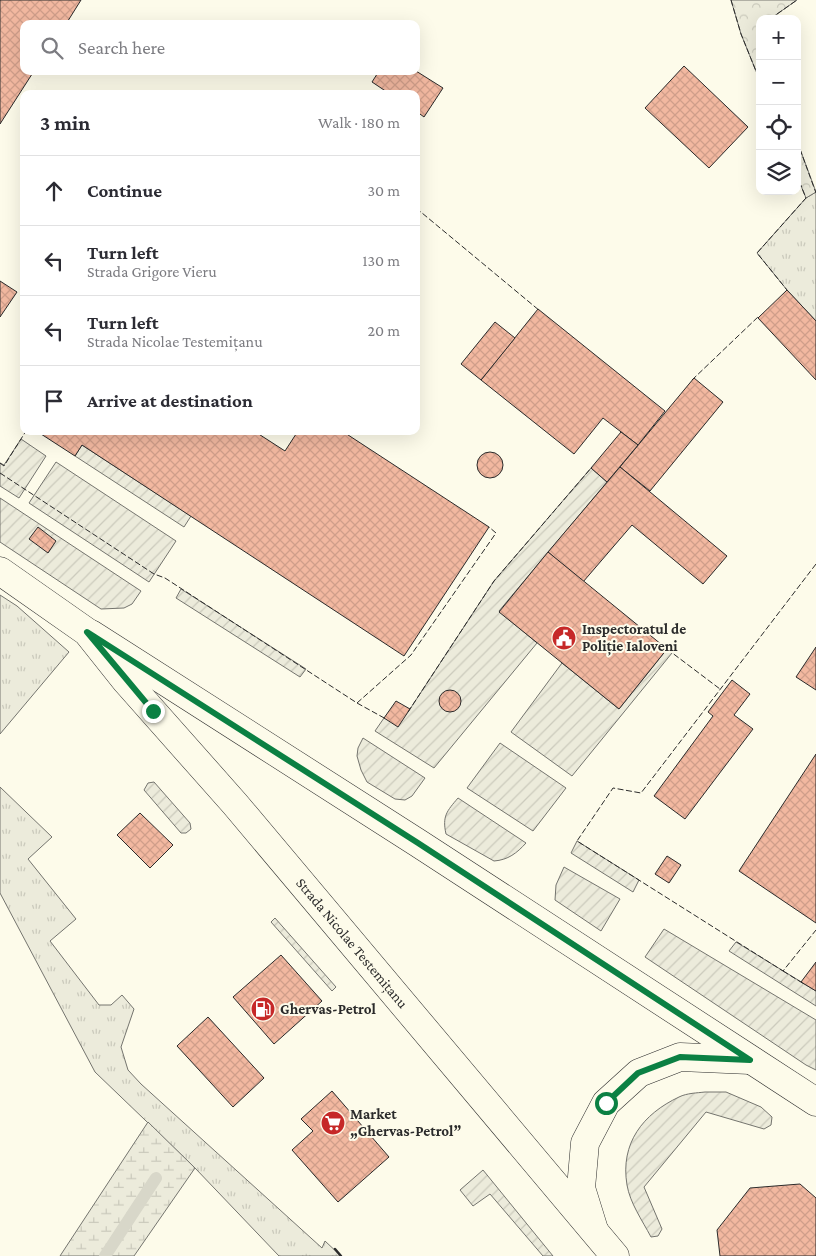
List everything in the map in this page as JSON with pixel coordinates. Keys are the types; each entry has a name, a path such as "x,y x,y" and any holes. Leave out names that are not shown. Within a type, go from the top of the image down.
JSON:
{"street":[{"path":"0,571 87,632 418,843 816,1102"},
{"name":"Strada Nicolae Testemițanu","path":"87,632 126,681 235,804 615,1256"},
{"path":"594,1230 581,1188 585,1143 606,1103 638,1073 680,1057 750,1060"}],"green space":[{"path":"731,0 797,0 776,15 756,15 756,71 741,34"},
{"path":"801,152 816,192 806,198 801,186"},
{"path":"816,192 816,321 787,290 757,253 806,198"},
{"path":"21,439 46,456 19,498 0,486 0,463 4,465"},
{"path":"82,445 191,516 184,527 75,456"},
{"path":"56,462 176,541 149,582 29,503"},
{"path":"591,468 607,482 499,611 537,643 434,768 375,731 384,718 410,709 494,581"},
{"path":"0,498 141,591 132,604 124,608 101,609 0,542"},
{"path":"181,589 306,669 300,677 176,598"},
{"path":"0,595 17,606 69,652 0,734"},
{"path":"667,649 672,653 572,776 511,732 562,663 619,709"},
{"path":"363,738 425,778 412,796 405,800 395,799 367,782 357,756 358,748"},
{"path":"500,743 566,788 533,831 467,788"},
{"path":"154,782 190,823 191,829 186,833 181,833 144,790 148,783"},
{"path":"0,787 52,837 28,859 76,919 50,941 99,1005 111,1005 122,995 134,1009 121,1047 128,1070 141,1084 322,1248 325,1241 341,1256 279,1256 195,1168 95,1072 0,893"},
{"path":"458,798 526,843 512,855 494,861 446,834 446,814"},
{"path":"577,841 639,880 633,892 571,853"},
{"path":"564,867 620,899 601,931 555,900 556,885"},
{"path":"275,918 336,987 332,991 271,922"},
{"path":"664,929 816,1020 816,1070 645,957"},
{"path":"736,942 816,991 816,1006 729,951"},
{"path":"705,1092 726,1092 761,1107 772,1117 771,1125 764,1129 706,1112 644,1187 662,1229 658,1236 651,1237 634,1205 627,1185 627,1156 631,1143 645,1121 666,1104 685,1095"},
{"path":"148,1122 195,1168 134,1256 60,1256"},
{"path":"483,1170 553,1256 543,1256 490,1194 473,1206 460,1190"}],"building":[{"path":"0,0 81,0 68,20 20,20 20,75 31,75 20,90 0,124"},
{"path":"684,66 748,127 709,168 645,108"},
{"path":"420,74 443,88 424,117 420,114 420,90 384,90 372,82 376,75"},
{"path":"0,281 17,292 0,317"},
{"path":"787,290 816,321 816,380 758,318"},
{"path":"538,309 665,411 638,445 603,418 574,454 481,380"},
{"path":"495,322 515,338 481,380 461,364"},
{"path":"694,378 723,402 650,491 620,467"},
{"path":"621,432 638,445 607,482 591,468"},
{"path":"43,435 260,435 285,451 295,435 348,435 489,527 404,656 82,445 75,456"},
{"path":"490,452 499,456 503,465 499,474 490,478 481,474 477,465 481,456"},
{"path":"620,467 727,556 703,584 632,525 583,582 548,552"},
{"path":"38,527 56,541 48,553 29,539"},
{"path":"548,552 667,649 619,709 499,612"},
{"path":"816,647 816,690 796,677"},
{"path":"732,680 750,694 734,715 753,729 685,819 654,796 713,716 708,712"},
{"path":"450,690 458,693 461,701 458,709 450,712 442,709 439,701 442,693"},
{"path":"396,701 410,709 398,727 384,718"},
{"path":"816,754 816,923 739,871"},
{"path":"140,813 173,845 150,868 117,835"},
{"path":"667,856 681,865 669,883 655,874"},
{"path":"281,955 322,1001 274,1044 233,997"},
{"path":"816,962 816,991 801,982"},
{"path":"208,1017 264,1078 233,1107 177,1046"},
{"path":"332,1091 389,1157 338,1202 292,1150 313,1131 301,1119"},
{"path":"800,1184 816,1198 816,1256 720,1256 717,1230 750,1188"}],"waterway":[{"path":"105,1256 156,1178"}],"fence":[{"path":"731,0 741,34 756,71"},
{"path":"776,15 797,0"},
{"path":"800,150 816,193"},
{"path":"785,292 787,290 757,253 806,198 801,186"},
{"path":"420,211 540,311"},
{"path":"692,380 759,316"},
{"path":"0,463 4,466 23,435"},
{"path":"408,712 494,581 592,467"},
{"path":"0,473 154,574 165,578 357,703 386,719"},
{"path":"357,703 411,655 496,533 489,527"},
{"path":"816,564 641,793 613,788 577,841 783,971 816,930"},
{"path":"667,649 720,689"},
{"path":"783,971 804,984"}],"wall":[{"path":"335,1249 341,1256"}],"place":[{"name":"Inspectoratul de Poliție Ialoveni","path":"564,638"},
{"name":"Ghervas-Petrol","path":"263,1009"},
{"name":"Market „Ghervas-Petrol”","path":"333,1123"}],"route":[{"path":"153,711 87,632 418,843 750,1060 680,1057 638,1073 606,1103"}]}
